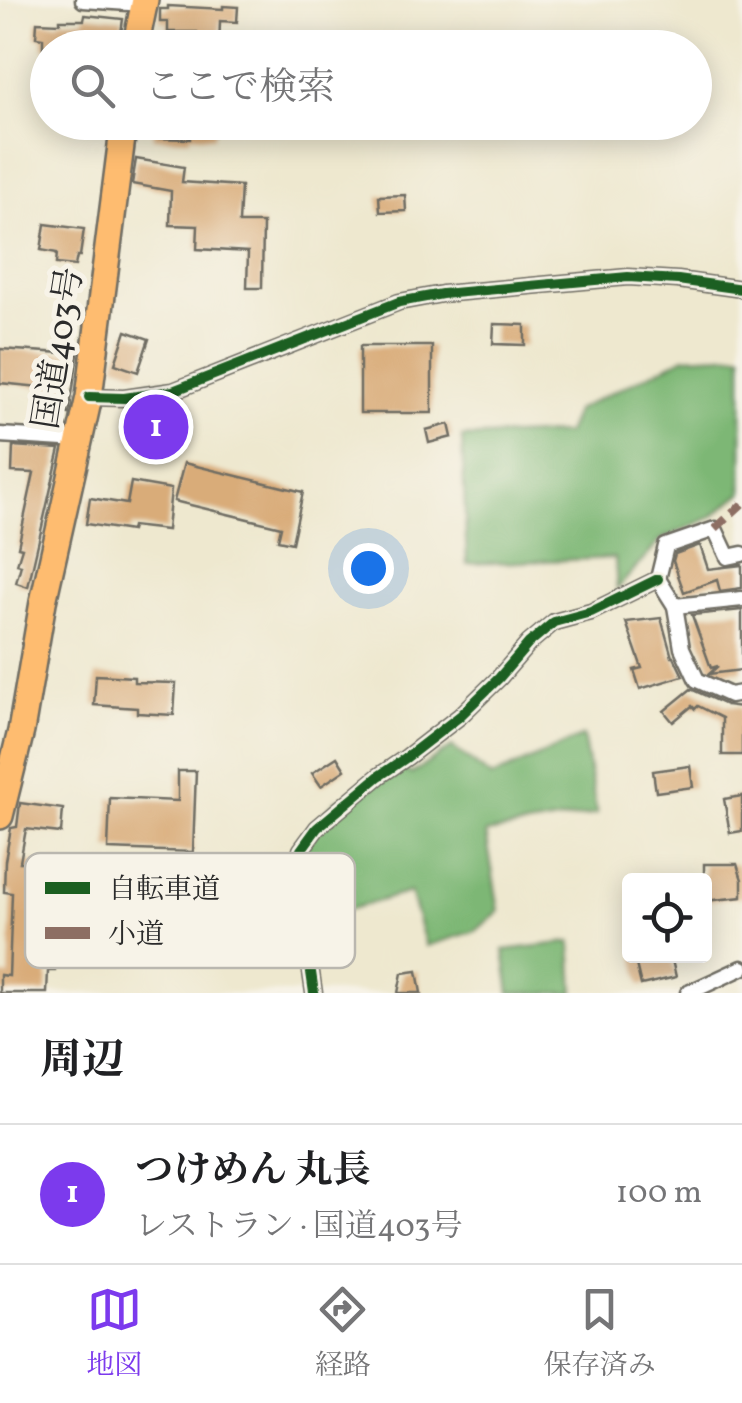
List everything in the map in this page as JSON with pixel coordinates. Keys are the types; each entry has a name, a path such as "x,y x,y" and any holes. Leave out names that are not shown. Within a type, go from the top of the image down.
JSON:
{"highway":[{"path":"139,30 144,2"},
{"name":"国道403号","path":"0,816 11,731 90,397 122,140"}],"street":[{"path":"83,0 144,2"},
{"path":"90,397 124,398 173,392 399,302 442,294 628,277 742,289"},
{"path":"0,434 79,440"},
{"path":"742,554 728,557 716,529 666,546 658,579 675,606 682,648 696,680 730,695 742,693"},
{"path":"300,853 318,828 379,776 460,716 529,642 554,622 590,612 658,579"},
{"path":"675,606 742,599"},
{"path":"310,968 314,993"},
{"path":"688,993 742,968"}],"green space":[{"path":"742,354 742,493 710,518 662,539 617,589 615,558 467,564 462,437 566,433 576,410 685,357"},
{"path":"583,736 597,814 486,833 499,911 476,931 426,946 410,892 355,908 355,853 308,853 303,836 336,801 402,768 411,774 452,747 492,777"},
{"path":"571,942 574,993 510,993 504,950"}],"building":[{"path":"238,7 237,22 220,21 220,30 168,30 168,22 160,22 160,9"},
{"path":"85,15 123,19 121,30 36,30 37,22 84,20"},
{"path":"136,159 184,167 182,182 241,186 239,223 263,223 262,288 247,288 248,252 197,249 198,226 170,225 171,191 132,184"},
{"path":"405,195 406,211 380,212 379,196"},
{"path":"45,224 84,229 75,266 56,264 57,253 41,250"},
{"path":"494,324 525,325 525,345 493,344"},
{"path":"126,331 149,339 138,372 115,364"},
{"path":"360,346 432,346 432,413 360,413"},
{"path":"0,349 78,354 69,414 47,409 51,388 0,383"},
{"path":"143,408 166,410 170,447 145,447"},
{"path":"449,424 452,437 429,443 426,430"},
{"path":"13,446 60,449 28,587 16,583 21,565 17,564 34,473 12,472"},
{"path":"184,463 303,492 292,543 278,540 281,527 174,501"},
{"path":"131,482 171,489 167,530 132,526 131,531 86,524 90,498 127,504"},
{"path":"700,545 708,569 742,565 742,588 720,591 717,580 684,592 673,561 675,554"},
{"path":"742,610 742,670 709,674 718,666 711,668 692,615"},
{"path":"661,618 672,657 683,676 640,689 634,670 642,668 626,622"},
{"path":"96,675 134,677 134,682 176,683 174,715 94,705"},
{"path":"691,689 726,705 742,707 742,755 722,755 722,718 692,706 673,722 664,711"},
{"path":"337,757 345,770 321,786 312,773"},
{"path":"690,766 693,787 656,792 653,771"},
{"path":"178,771 196,771 193,852 108,849 110,798 178,801"},
{"path":"742,796 742,831 730,833 724,799"},
{"path":"20,803 63,809 61,833 26,829 20,862 25,862 25,968 55,968 48,971 47,993 0,993 0,975 9,976 12,893 4,892 5,861 11,828 17,827"},
{"path":"704,864 737,864 742,897 712,900 712,873 704,873"},
{"path":"636,963 673,963 676,977 641,985"},
{"path":"417,971 421,993 398,993 402,973"}],"marked path":[{"path":"715,529 742,504"}],"cycle path":[{"path":"89,397 124,398 173,391 399,302 442,294 628,277 742,289"},
{"path":"301,853 317,828 460,716 554,622 591,612 658,579"},
{"path":"310,968 314,993"}],"place":[{"name":"つけめん 丸長","path":"156,427"}]}
